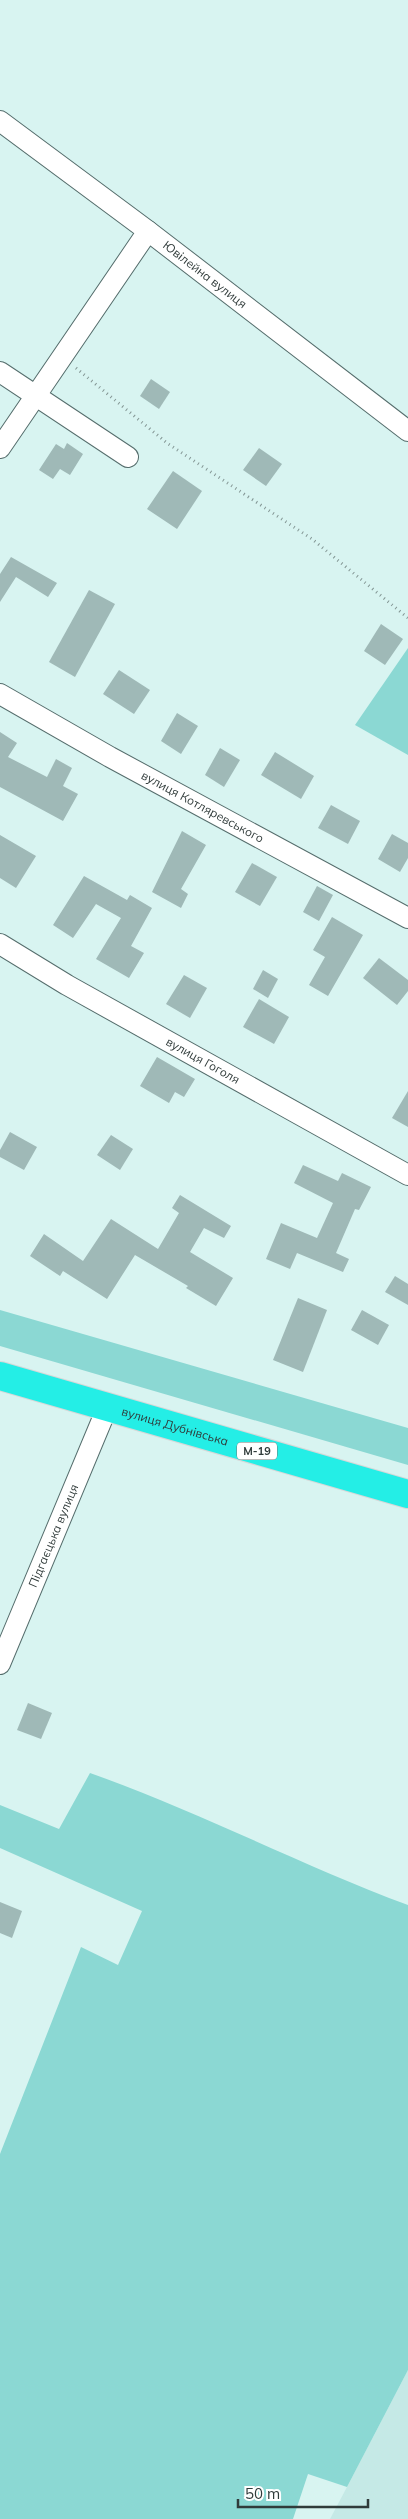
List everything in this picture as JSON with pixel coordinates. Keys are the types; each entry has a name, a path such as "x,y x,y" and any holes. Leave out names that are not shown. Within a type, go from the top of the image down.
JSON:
{"highway":[{"name":"вулиця Дубнівська","path":"0,1376 408,1494"}],"street":[{"name":"Ювілейна вулиця","path":"0,121 148,231 408,431"},
{"path":"0,448 148,231"},
{"path":"0,372 128,456"},
{"name":"вулиця Котляревського","path":"0,694 110,758 408,918"},
{"name":"вулиця Гоголя","path":"0,944 67,985 408,1175"},
{"name":"Підгаєцька вулиця","path":"0,1664 107,1408"}],"path":[{"path":"62,356 167,442 312,539 408,618"}],"shaded area":[{"path":"408,648 408,755 355,725"},
{"path":"0,1310 408,1428 408,1465 0,1346"},
{"path":"90,1773 170,1804 328,1873 408,1905 408,2370 347,2487 308,2474 293,2519 0,2519 0,2154 81,1947 118,1965 142,1911 0,1848 0,1805 59,1829"},
{"path":"408,2370 408,2519 330,2519 347,2487"}],"building":[{"path":"151,379 170,392 159,409 140,396"},
{"path":"67,443 83,454 70,475 60,469 53,479 39,470 56,444 64,449"},
{"path":"259,448 282,464 266,486 243,470"},
{"path":"173,471 202,491 177,529 147,509"},
{"path":"11,557 57,583 48,597 16,577 0,602 0,574"},
{"path":"89,590 115,604 75,677 49,662"},
{"path":"381,624 403,639 385,665 364,651"},
{"path":"119,670 150,690 134,714 103,694"},
{"path":"177,713 198,726 181,754 161,741"},
{"path":"0,732 17,743 8,757 47,777 56,759 72,768 63,786 78,794 63,821 0,787"},
{"path":"220,748 240,760 224,787 205,775"},
{"path":"275,752 314,776 301,799 261,775"},
{"path":"331,805 360,821 348,844 318,828"},
{"path":"182,831 206,845 181,889 188,894 181,908 152,892"},
{"path":"392,834 408,843 408,858 400,872 378,859"},
{"path":"0,835 36,856 16,888 0,878"},
{"path":"252,863 277,877 260,906 235,892"},
{"path":"84,876 127,900 130,895 152,908 131,946 144,953 129,978 96,959 121,918 96,904 73,938 53,925"},
{"path":"317,886 333,895 319,921 303,912"},
{"path":"332,917 363,935 328,996 309,985 325,957 313,950"},
{"path":"379,958 408,980 408,991 397,1005 363,978"},
{"path":"263,970 278,979 268,998 253,989"},
{"path":"184,975 207,988 190,1018 166,1004"},
{"path":"259,999 289,1017 274,1044 243,1027"},
{"path":"157,1057 195,1079 184,1097 175,1092 169,1103 140,1086"},
{"path":"408,1091 408,1127 392,1118"},
{"path":"10,1132 37,1147 24,1170 0,1157 0,1150"},
{"path":"111,1135 133,1149 120,1170 97,1155"},
{"path":"303,1165 338,1181 342,1173 371,1187 359,1210 355,1209 336,1253 349,1259 343,1272 297,1253 290,1269 266,1259 281,1223 317,1238 333,1203 294,1183"},
{"path":"180,1195 231,1226 224,1238 204,1228 190,1252 233,1278 216,1306 186,1288 188,1286 135,1255 107,1299 63,1271 60,1276 30,1256 44,1234 83,1261 111,1219 158,1249 179,1213 172,1208"},
{"path":"395,1276 408,1284 408,1305 385,1292"},
{"path":"298,1298 327,1310 303,1372 273,1360"},
{"path":"362,1310 389,1325 378,1345 351,1330"},
{"path":"28,1703 52,1713 41,1739 17,1730"},
{"path":"0,1902 22,1911 12,1938 0,1933"}]}
